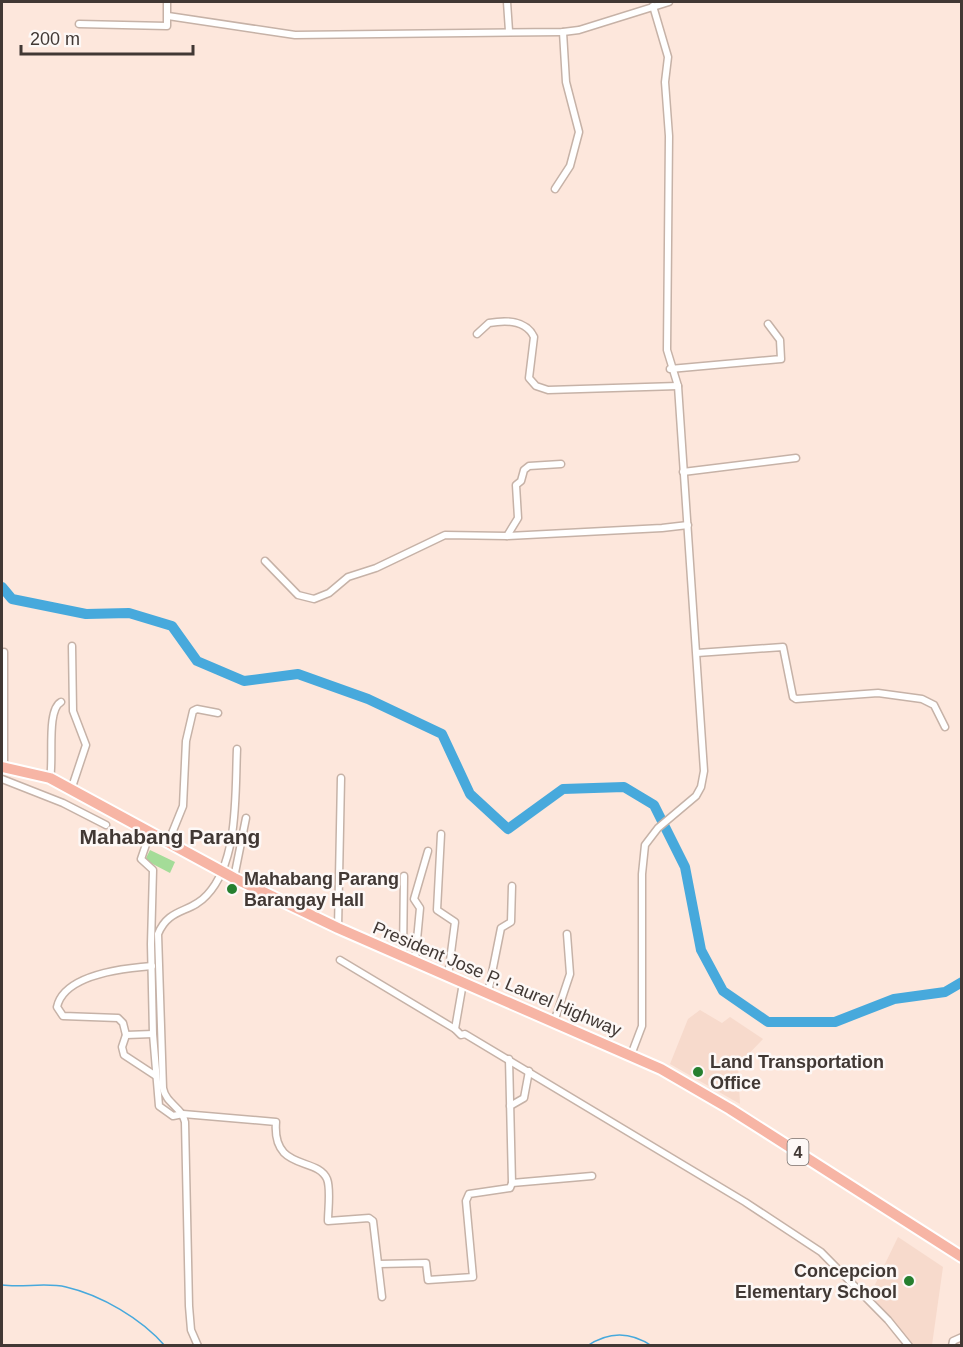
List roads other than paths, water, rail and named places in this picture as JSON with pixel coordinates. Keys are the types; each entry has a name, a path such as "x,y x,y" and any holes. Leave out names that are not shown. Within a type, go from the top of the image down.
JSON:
{"highway":[{"name":"President Jose P. Laurel Highway","path":"3,767 50,778 221,872 338,928 631,1055 695,1087 962,1257"}],"street":[{"path":"79,24 167,26 167,2"},
{"path":"507,2 509,31"},
{"path":"168,16 295,35 563,32 579,30 669,2"},
{"path":"631,1055 642,1026 643,853 645,845 658,828 684,808 701,787 704,771 688,525 682,472 678,386 670,369 667,350 669,136 665,82 668,57 653,6"},
{"path":"555,189 570,166 579,132 566,82 563,32"},
{"path":"477,334 489,323 513,322 525,326 534,337 531,382 548,390 678,386"},
{"path":"670,369 781,359 780,340 768,324"},
{"path":"682,472 796,458"},
{"path":"507,536 518,518 516,485 521,481 524,470 529,466 561,464"},
{"path":"265,561 298,595 314,599 329,593 348,577 376,567 445,535 507,536 688,525"},
{"path":"71,790 86,745 73,711 72,646"},
{"path":"697,653 783,647 793,697 796,699 878,693 922,699 934,705 945,727"},
{"path":"3,767 4,652"},
{"path":"50,778 54,756 52,715 55,707 61,702"},
{"path":"168,843 183,806 186,741 193,711 218,713"},
{"path":"198,1346 192,1330 189,1306 183,1114 167,1100 163,1088 158,933 163,921 207,896 221,872 227,858 233,822 237,749"},
{"path":"338,928 342,778"},
{"path":"2,779 63,803 106,825"},
{"path":"234,878 246,818"},
{"path":"150,833 141,859 153,870 153,1034 159,1106 169,1115 183,1114 276,1122 275,1136 279,1148 292,1159 320,1170 328,1179 328,1221 369,1218 373,1221 382,1297"},
{"path":"441,834 437,910 455,922 447,976"},
{"path":"415,961 420,908 414,899 428,851"},
{"path":"403,956 404,876"},
{"path":"488,993 501,928 511,922 512,886"},
{"path":"554,1022 570,974 567,934"},
{"path":"340,960 455,1029 460,1035 465,1034 509,1059 745,1202 821,1252 888,1320 909,1346"},
{"path":"152,966 120,969 91,976 69,990 57,1004 58,1012 63,1016 121,1019 126,1035 122,1047 124,1055 156,1076"},
{"path":"455,1029 464,983"},
{"path":"126,1035 153,1034"},
{"path":"379,1264 426,1263 428,1280 473,1277 466,1201 469,1194 510,1188 512,1183 509,1059"},
{"path":"510,1106 524,1098 529,1071"},
{"path":"512,1183 592,1176"},
{"path":"952,1346 953,1341 962,1337"}],"waterway":[{"path":"2,587 12,599 86,614 129,613 172,626 197,661 244,681 298,674 368,699 442,734 470,794 508,829 563,789 624,787 654,805 685,867 701,950 723,991 768,1022 835,1022 894,999 945,992 962,982"},
{"path":"2,1285 58,1286 93,1296 133,1318 165,1346"},
{"path":"587,1346 611,1335 628,1335 652,1346"}],"place":[{"name":"Mahabang Parang Barangay Hall","path":"232,889"},
{"name":"Land Transportation Office","path":"698,1072"},
{"name":"Concepcion Elementary School","path":"909,1281"}],"district":[{"name":"Mahabang Parang","path":"170,837"}]}
